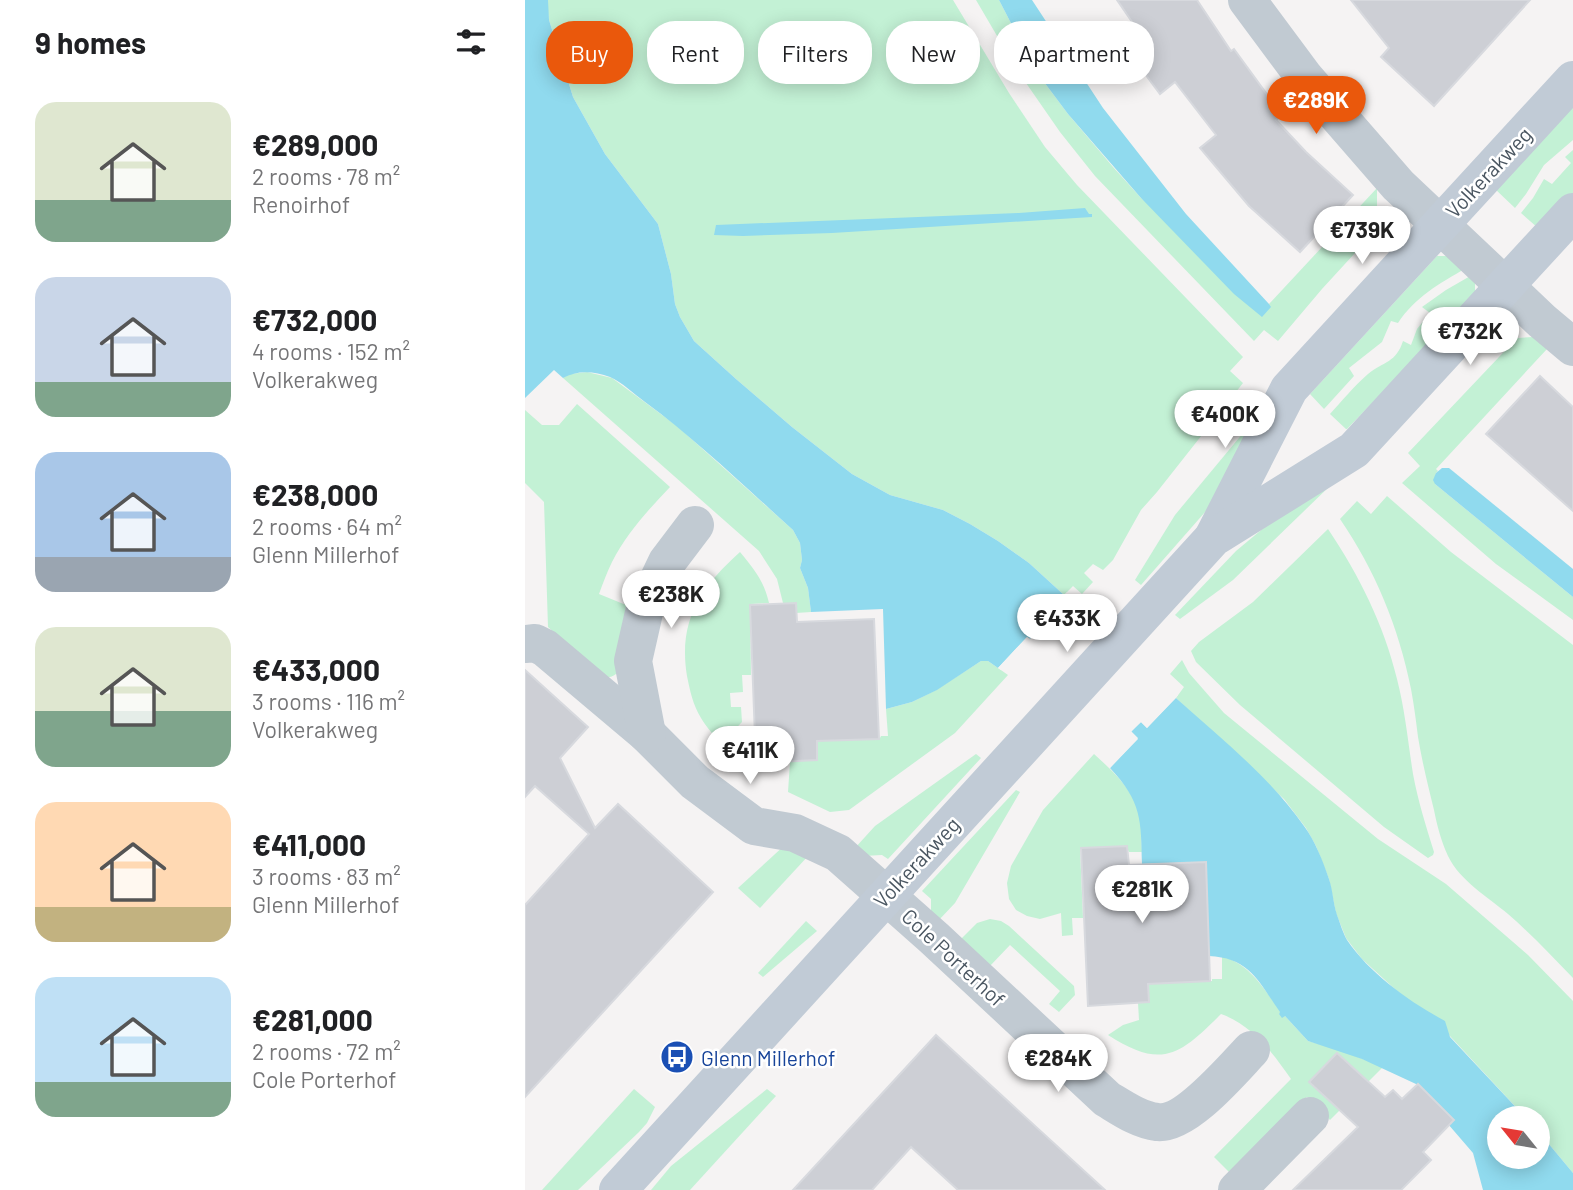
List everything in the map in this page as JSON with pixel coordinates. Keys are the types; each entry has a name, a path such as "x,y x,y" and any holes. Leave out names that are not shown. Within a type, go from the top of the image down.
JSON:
{"street":[{"path":"1247,0 1314,88 1398,185 1504,286 1573,347"},
{"name":"Volkerakweg","path":"617,1189 1213,538 1289,389 1573,80"},
{"name":"Volkerakweg","path":"1213,538 1354,450 1573,212"},
{"path":"647,734 633,661 645,608 667,562 695,525"},
{"path":"525,644 535,643 545,648 647,734 695,782 754,826 795,833 838,853 886,895"},
{"name":"Cole Porterhof","path":"886,895 1107,1099 1136,1116 1157,1123 1171,1121 1187,1112 1251,1050"},
{"path":"1237,1190 1310,1116"}],"green space":[{"path":"546,0 953,0 966,21 886,21 886,84 980,84 980,45 994,68 994,84 1004,84 1045,147 1077,185 1243,357 1230,371 1243,383 1141,510 1113,560 1103,570 1093,564 1084,573 1093,582 1082,594 1073,586 1064,595 1029,563 970,524 943,510 890,495 852,474 792,427 694,341 675,304 671,274 658,224 605,154 573,97 569,84 633,84 633,21 549,20"},
{"path":"976,0 999,0 1010,21 994,21 994,31"},
{"path":"1027,84 1046,84 1141,198 1270,307 1269,304 1377,188 1377,229 1278,341 1264,330 1254,341 1095,176"},
{"path":"1573,100 1573,140 1544,165 1515,208 1495,189"},
{"path":"1573,150 1573,194 1538,228 1521,213 1544,179 1552,184 1571,163 1565,157"},
{"path":"1437,256 1448,256 1466,268 1420,298 1398,323 1391,321 1382,342 1349,368 1354,376 1324,409 1310,394"},
{"path":"1472,275 1475,296 1346,429 1330,414 1368,374 1397,354 1403,341 1411,345 1417,329 1430,313 1422,307"},
{"path":"1533,337 1547,349 1436,469 1438,471 1435,484 1573,597 1573,620 1496,564 1402,483 1420,466 1408,453 1517,338"},
{"path":"587,372 612,378 677,426 793,530 800,543 800,568 808,588 811,612 796,613 796,603 783,603 777,579 759,551 563,378 570,374"},
{"path":"577,404 670,487 624,541 599,594 626,605 619,671 610,677 600,674 548,627 544,502 525,483 525,410 542,425 559,425"},
{"path":"1258,415 1213,503 1141,585 1135,580 1175,515"},
{"path":"1335,481 1233,580 1180,619 1175,615 1236,551 1266,526"},
{"path":"1387,496 1451,552 1573,645 1573,978 1517,922 1467,881 1453,865 1443,845 1423,764 1411,689 1400,644 1375,579 1340,519 1357,501 1371,514"},
{"path":"1328,529 1369,601 1392,659 1415,784 1434,852 1428,858 1384,827 1240,705 1196,662 1191,651 1199,642 1253,602"},
{"path":"740,552 761,582 769,603 750,604 751,675 742,675 743,692 730,693 731,707 741,707 742,722 721,744 703,721 694,703 687,676 686,638 689,622 703,593"},
{"path":"1182,660 1189,673 1224,713 1378,839 1446,884 1528,955 1573,1001 1573,1173 1551,1147 1551,1106 1515,1106 1449,1035 1362,959 1346,938 1336,913 1329,879 1306,828 1284,799 1176,698 1184,687 1170,674"},
{"path":"981,661 988,661 1008,675 955,733 849,810 830,812 788,792 790,762 816,760 816,741 888,736 886,709 912,702 936,690"},
{"path":"976,754 981,758 888,859 882,855 863,856 855,848 875,826"},
{"path":"1094,754 1117,777 1135,803 1141,823 1142,852 1129,852 1126,846 1080,848 1083,918 1072,918 1073,935 1062,936 1061,913 1040,919 1016,910 1009,899 1007,883 1011,866 1043,810"},
{"path":"1016,790 1020,792 955,903 938,921 931,915 931,899 922,891"},
{"path":"786,844 809,855 760,908 738,888"},
{"path":"990,919 1009,926 1074,986 1075,995 1059,1012 1049,1004 1060,991 1010,945 990,966 959,941 977,923"},
{"path":"806,921 817,931 763,977 758,973"},
{"path":"1222,956 1249,971 1281,1012 1279,1014 1285,1016 1308,1041 1383,1067 1330,1120 1307,1097 1231,1174 1214,1157 1291,1079 1269,1050 1242,1025 1221,1014 1194,1040 1169,1053 1157,1055 1143,1052 1108,1035 1123,1025 1139,1020 1138,1003 1148,1002 1147,984 1222,979"},
{"path":"634,1089 655,1107 639,1132 578,1190 542,1190"},
{"path":"767,1089 776,1096 690,1190 651,1190 671,1166"}],"water":[{"path":"525,0 548,0 546,84 569,84 573,97 605,154 658,224 671,274 675,304 694,341 792,427 852,474 890,495 943,510 970,524 1029,563 1064,595 1036,626 1040,629 1030,639 1027,637 998,668 988,661 981,661 937,690 912,702 886,709 883,609 811,612 808,588 800,568 800,543 793,530 702,448 623,385 604,375 580,373 563,378 554,370 525,398"},
{"path":"999,0 1032,0 1046,21 1010,21"},
{"path":"1046,84 1087,84 1186,214 1269,304 1271,307 1262,317 1234,294 1141,198"},
{"path":"1085,208 1092,217 832,233 714,235 716,225"},
{"path":"1442,468 1449,468 1573,569 1573,597 1435,484 1433,480 1436,473"},
{"path":"1176,698 1260,774 1304,826 1315,845 1324,865 1343,931 1356,952 1391,986 1445,1021 1450,1037 1515,1106 1487,1106 1487,1169 1551,1169 1551,1147 1573,1173 1573,1190 1483,1190 1473,1153 1448,1124 1453,1121 1416,1084 1362,1059 1308,1041 1285,1016 1282,1018 1259,981 1244,966 1209,956 1205,862 1142,864 1138,812 1121,780 1110,768 1138,739 1131,732 1141,722 1147,728"}],"pier":[{"path":"1067,592 1067,597 1041,626 1043,632 1032,642 1027,641 1001,670 998,668 1027,637 1030,639 1040,630 1036,626"},
{"path":"1175,694 1178,695 1147,728 1141,722 1131,731 1138,738 1110,768 1108,766 1133,738 1128,729 1140,718 1147,723"}],"building":[{"path":"1117,0 1197,0 1231,51 1234,49 1282,115 1276,120 1353,195 1300,252 1249,206 1200,148 1216,135 1175,82 1160,94 1152,84 1154,21 1131,21"},
{"path":"1351,0 1530,0 1434,106 1381,57 1389,48"},
{"path":"1540,376 1573,407 1573,511 1486,434"},
{"path":"796,603 797,622 874,619 879,739 817,741 817,760 756,763 750,605"},
{"path":"525,670 588,727 560,758 595,828 618,804 713,892 525,1097 525,905 589,834 535,786 525,797"},
{"path":"1127,846 1129,865 1206,862 1210,981 1148,984 1149,1002 1088,1006 1081,848"},
{"path":"936,1035 1105,1190 958,1190 911,1147 872,1190 793,1190"},
{"path":"1337,1053 1385,1097 1393,1090 1402,1099 1418,1084 1454,1120 1423,1152 1431,1160 1401,1190 1293,1190 1358,1127 1309,1082"}],"place":[{"name":"Glenn Millerhof","path":"677,1057"}]}
